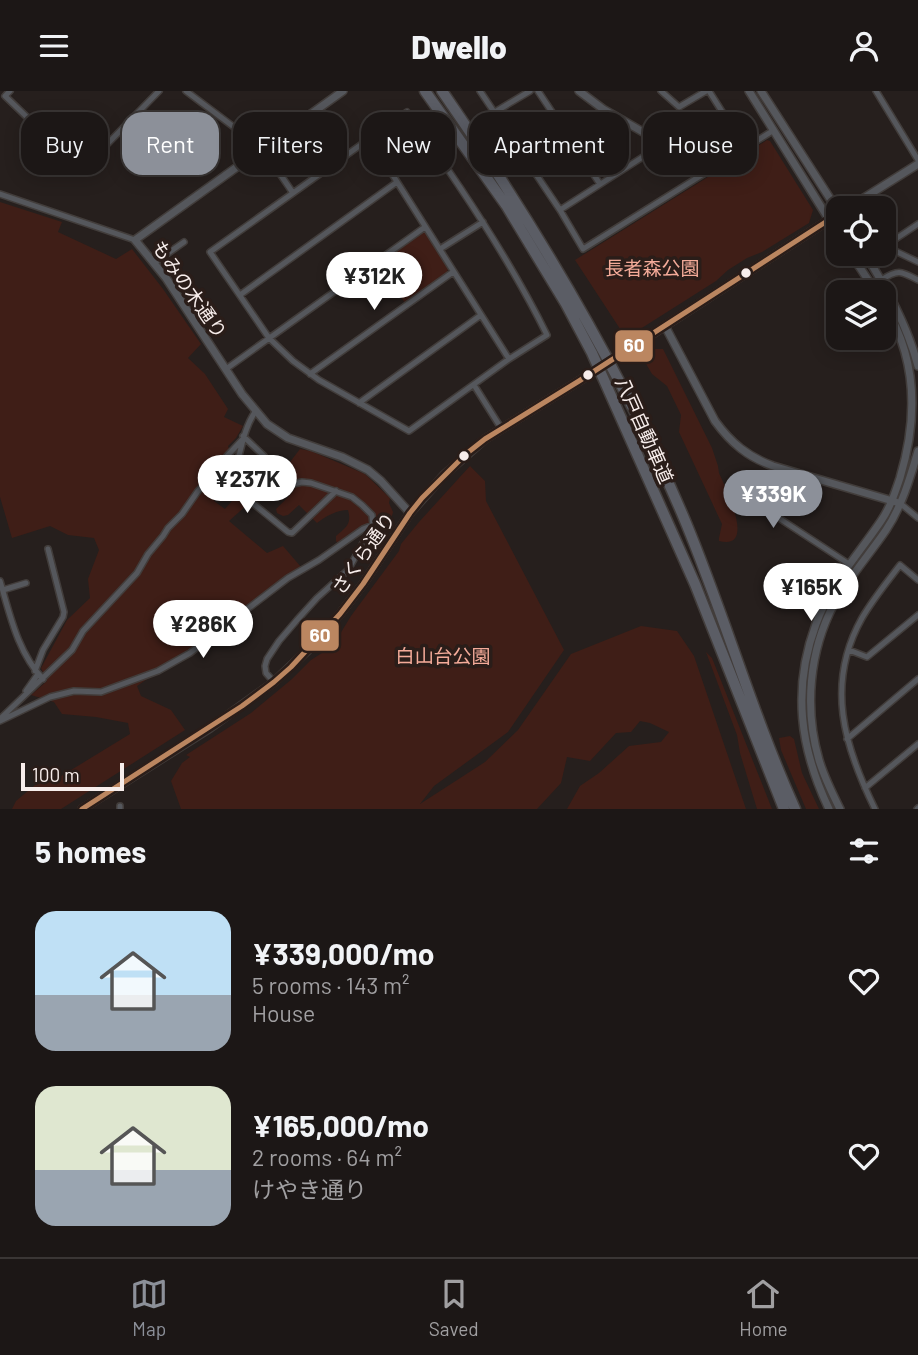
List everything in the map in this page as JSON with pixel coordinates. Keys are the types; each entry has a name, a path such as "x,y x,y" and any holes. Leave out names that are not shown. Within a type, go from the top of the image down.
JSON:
{"highway":[{"name":"八戸自動車道","path":"425,91 506,205 566,304 592,353 695,584 784,809"},
{"name":"八戸自動車道","path":"442,91 515,199 550,257 637,416 686,524 795,809"}],"street":[{"path":"10,91 5,96 82,170 159,91"},
{"path":"186,91 233,126"},
{"name":"もみの木通り","path":"314,112 343,91"},
{"path":"480,91 495,112 530,91"},
{"path":"538,91 600,184"},
{"path":"579,91 603,109 643,132"},
{"path":"661,91 679,107 708,91 722,112"},
{"path":"749,91 826,214"},
{"path":"761,91 827,196"},
{"path":"866,196 918,162 876,91"},
{"path":"757,141 774,130"},
{"path":"361,145 210,252 270,338 310,374 409,431 547,335 526,293 452,175"},
{"path":"560,210 643,157"},
{"name":"もみの木通り","path":"233,170 135,240 166,278 255,412 267,425 288,438 342,457 368,470 410,513"},
{"path":"281,175 293,193"},
{"path":"393,175 509,359"},
{"path":"537,175 583,249 701,175"},
{"path":"240,295 397,182"},
{"path":"0,194 135,240"},
{"path":"440,249 483,222"},
{"name":"さくら通り","path":"82,809 210,728 274,682 310,648 340,614 410,513 443,475 466,454 501,428 826,223"},
{"path":"918,225 888,244 889,249 918,262"},
{"path":"226,369 425,227"},
{"path":"154,263 184,242"},
{"path":"872,266 881,280 894,272 904,273 918,280"},
{"path":"310,374 453,272"},
{"path":"896,310 909,336 918,366"},
{"path":"359,403 481,315"},
{"path":"664,326 715,421 744,452 759,461 901,504 918,518"},
{"path":"829,809 815,778 803,730 802,683 816,622 849,564 882,520 892,501 909,447 913,426 913,384 896,327"},
{"path":"474,385 501,428"},
{"path":"255,412 248,422 243,438 231,481 233,488 292,533 336,491"},
{"path":"243,438 264,456 283,480 293,484 311,483 336,491 352,498 372,515 373,525 348,570 296,620 267,659 267,673 274,682"},
{"path":"0,720 25,694 39,674 72,650 83,631 137,573 168,528 243,438"},
{"path":"840,809 823,771 813,734 810,708 814,661 821,634 833,606 901,504 918,451"},
{"path":"793,472 768,511 849,564"},
{"path":"0,720 50,697 74,691 101,692 158,671 190,653 288,578 373,525"},
{"path":"39,674 43,650 64,612 48,549"},
{"path":"875,809 852,758 847,739 841,700 845,665 862,617 900,565 918,580"},
{"path":"0,581 14,629 39,674"},
{"path":"3,590 26,583"},
{"path":"849,650 867,657 918,615"},
{"path":"847,739 918,679"},
{"path":"0,708 6,714"},
{"path":"865,788 918,744"}],"green space":[{"name":"長者森公園","path":"770,141 813,210 809,223 762,252 747,258 626,338 575,260 711,175 757,175 757,146"},
{"path":"0,202 62,222 58,232 116,259 132,249 201,344 188,358 205,374 228,409 224,417 243,426 228,446 234,462 214,501 225,509 237,495 248,504 229,521 267,553 283,546 301,567 137,686 141,696 171,710 185,730 61,809 12,809 16,801 35,785 58,778 130,734 128,723 62,714 54,702 31,695 47,681 41,668 67,620 90,598 88,579 99,550 94,538 68,535 50,526 12,538 0,497"},
{"path":"423,233 427,233 448,269 405,303 378,264"},
{"path":"655,349 663,349 712,448 736,515 736,536 730,541 719,541 722,524 679,432 681,415 667,386 652,374 642,357"},
{"path":"300,449 365,474 390,498 393,512 389,525 378,544 363,559 361,557 375,523 368,524 338,544 336,536 349,522 348,510 332,514 317,523 299,505 288,515 277,513 276,509 297,486 290,480 265,501 252,494 262,480 255,467 258,459 261,457 268,464 290,462"},
{"name":"白山台公園","path":"470,466 485,481 486,501 564,650 508,732 434,786 420,804 485,762 518,730 571,654 641,626 677,631 694,656 746,809 567,809 580,786 629,746 661,742 669,732 640,721 631,732 616,733 590,761 567,757 561,783 537,809 181,809 171,781 182,763 190,757 186,755 251,713 325,651 399,551 401,544"},
{"path":"706,652 712,658 772,809 757,809 737,735"},
{"path":"790,736 794,739 802,773 819,809 806,809 781,750 779,738"}],"transit line":[{"name":"60","path":"82,809 242,706 291,667 340,614 422,498 485,439 826,222"}]}
